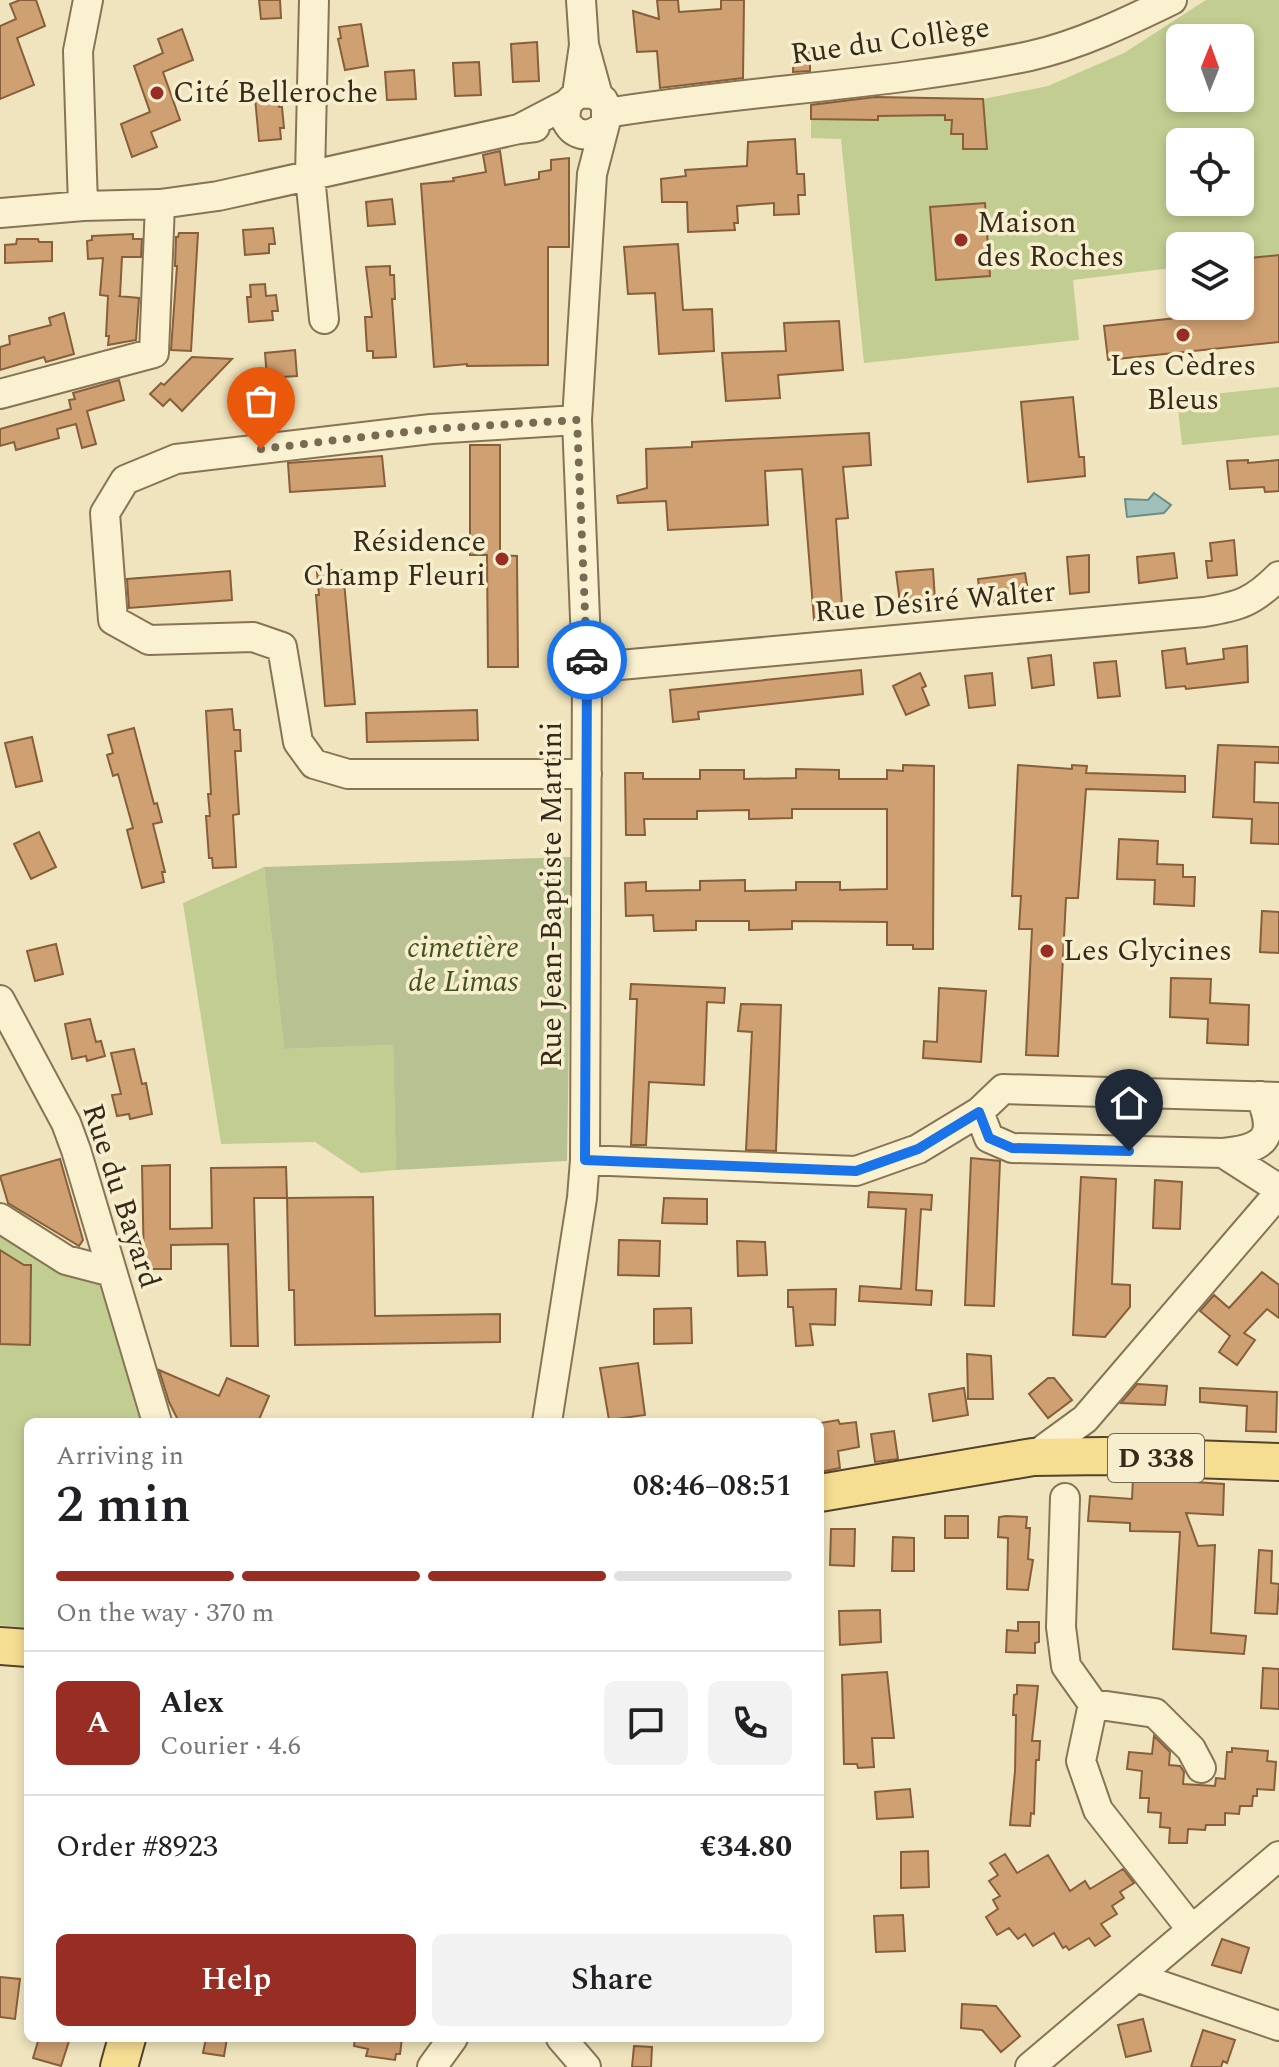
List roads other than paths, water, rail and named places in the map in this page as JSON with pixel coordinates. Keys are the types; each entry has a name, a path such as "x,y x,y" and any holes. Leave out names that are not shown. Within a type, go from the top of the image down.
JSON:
{"main road":[{"name":"D 338","path":"824,1492 1033,1457 1104,1456 1279,1462"},
{"path":"0,1646 24,1648"},
{"path":"119,2067 126,2042"}],"street":[{"path":"83,206 78,51 88,0"},
{"path":"314,0 310,176 324,319"},
{"name":"Rue Jean-Baptiste Martini","path":"548,1418 582,1198 585,1160 587,668 577,420 592,174 581,0"},
{"name":"Rue du Collège","path":"0,213 160,204 218,196 586,113 843,84 1032,55 1087,38 1172,0"},
{"path":"0,394 154,353 160,204"},
{"path":"577,420 431,429 176,459 125,480 105,513 113,620 149,640 253,637 282,647 298,742 314,764 348,774 587,774"},
{"name":"Rue Désiré Walter","path":"587,668 1204,612 1237,607 1259,596 1279,576"},
{"name":"Rue du Bayard","path":"0,1000 66,1123 156,1418"},
{"path":"585,1160 856,1171 918,1149 979,1112 1003,1089 1270,1097 1269,1127 1263,1142 1250,1150 1223,1153 1012,1148 989,1138 979,1112"},
{"path":"1033,1457 1085,1419 1279,1191 1223,1153"},
{"path":"0,1218 66,1260 112,1272"},
{"path":"1065,1498 1061,1627 1066,1666 1093,1704 1155,1713 1191,1749 1201,1768"},
{"path":"1093,1704 1081,1761 1098,1810 1192,1930"},
{"path":"1030,2067 1279,1856"},
{"path":"1136,1977 1279,2026"},
{"path":"432,2067 450,2042"},
{"path":"564,2042 586,2067"}],"water":[{"path":"1154,493 1171,505 1164,513 1127,517 1125,499 1148,500"}],"place":[{"name":"Cité Belleroche","path":"157,93"},
{"name":"Maison des Roches","path":"961,240"},
{"name":"Les Cèdres Bleus","path":"1183,335"},
{"name":"Résidence Champ Fleuri","path":"502,559"},
{"name":"Les Glycines","path":"1047,951"}],"park label":[{"name":"cimetière de Limas","path":"463,965"}]}
